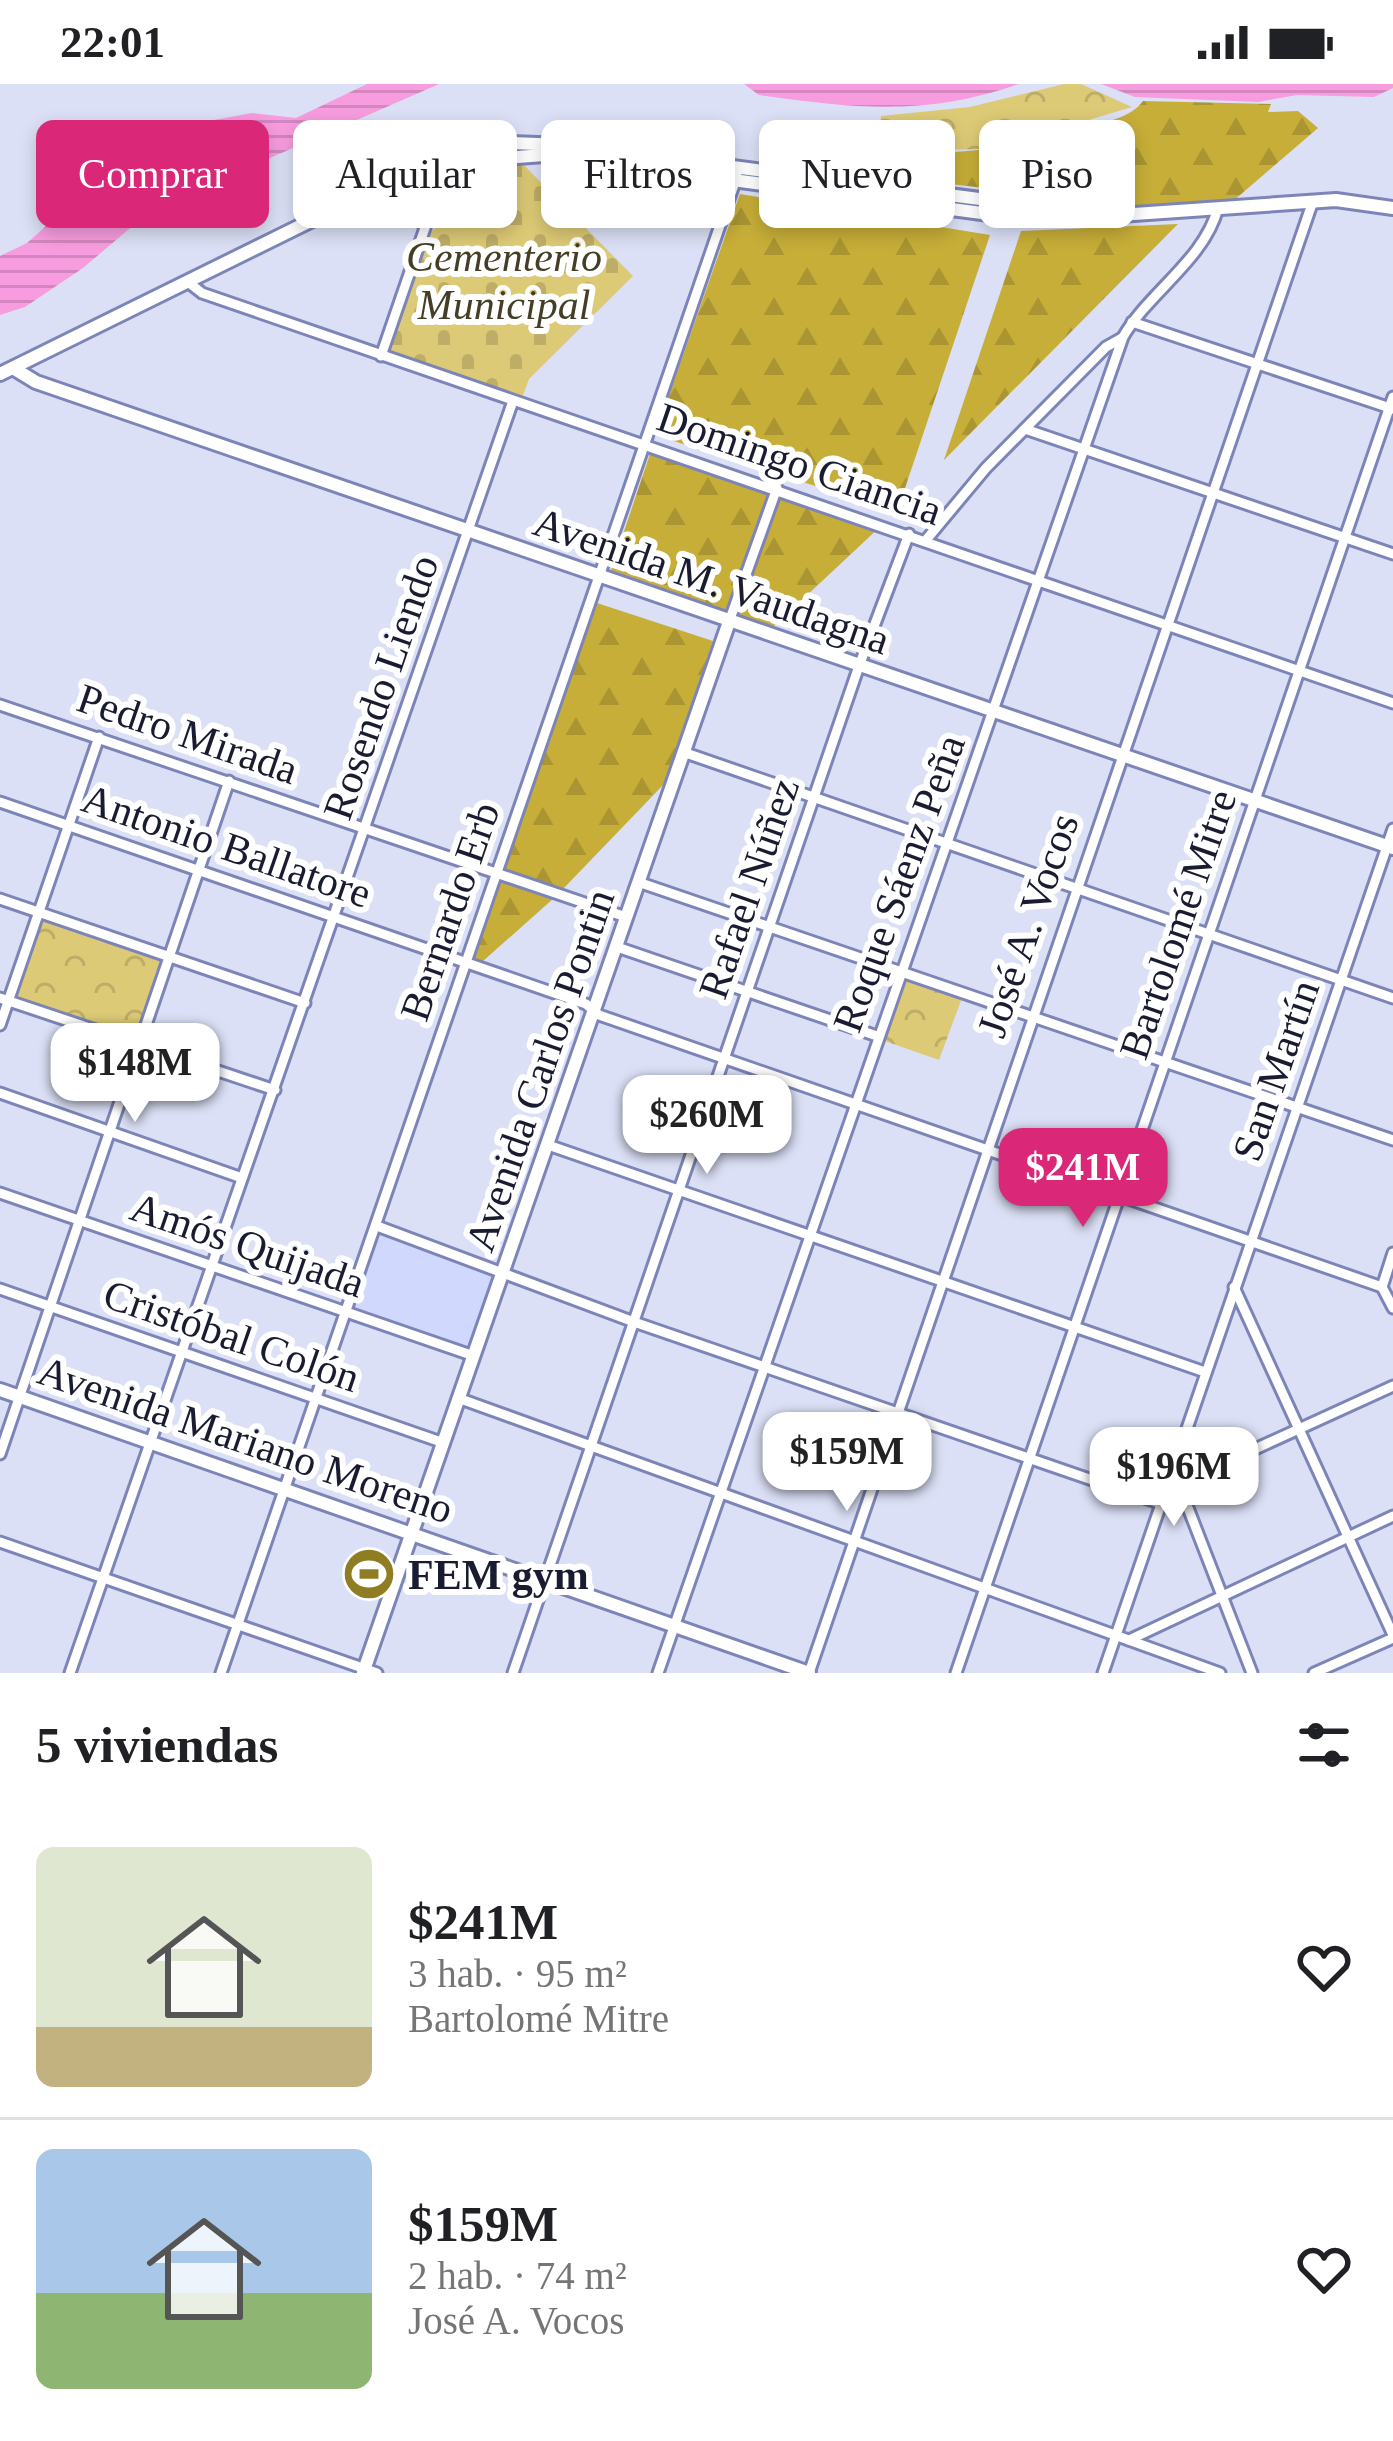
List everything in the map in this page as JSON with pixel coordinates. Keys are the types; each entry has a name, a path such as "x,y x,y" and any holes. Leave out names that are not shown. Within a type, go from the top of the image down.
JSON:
{"main road":[{"path":"517,156 544,154 737,176 1012,217 1111,216 1313,200 1393,208"},
{"path":"6,371 301,228"},
{"name":"Avenida M. Vaudagna","path":"6,371 1390,847"},
{"name":"Avenida Carlos Pontin","path":"368,1672 458,1398 730,620"},
{"name":"Avenida Mariano Moreno","path":"0,1390 414,1530 809,1673"}],"street":[{"name":"Bernardo Erb","path":"221,1673 737,176"},
{"name":"José A. Vocos","path":"809,1673 1313,200"},
{"name":"Roque Sáenz Peña","path":"658,1673 1123,338 1209,236 1218,208"},
{"path":"381,356 425,228"},
{"name":"Domingo Ciancia","path":"188,282 202,293 381,356 1393,703"},
{"path":"1132,322 1392,404"},
{"path":"926,540 1025,429 1106,347 1123,338"},
{"name":"Rosendo Liendo","path":"70,1673 513,401"},
{"name":"Bartolomé Mitre","path":"956,1673 1392,404"},
{"path":"1025,429 1393,554"},
{"name":"Avenida Carlos Pontin","path":"730,620 777,488"},
{"name":"Rafael Núñez","path":"513,1673 814,795 909,534"},
{"name":"Pedro Mirada","path":"0,705 626,916"},
{"path":"0,1025 4,1000 99,737"},
{"path":"683,752 1393,998"},
{"path":"0,1454 229,782"},
{"name":"Antonio Ballatore","path":"0,802 466,961 723,1059 1382,1287"},
{"name":"San Martín","path":"1103,1673 1393,829"},
{"path":"638,882 1393,1140"},
{"path":"0,899 305,1003"},
{"path":"617,947 877,1036"},
{"path":"4,1000 275,1090"},
{"path":"0,1093 242,1178"},
{"path":"548,1145 1204,1372"},
{"name":"Amós Quijada","path":"0,1193 473,1357"},
{"path":"377,1226 634,1322 1159,1503"},
{"path":"1393,1253 1382,1287 1393,1308"},
{"path":"1234,1287 1295,1430 1393,1637 1314,1673"},
{"name":"Cristóbal Colón","path":"0,1289 444,1443"},
{"path":"1163,1491 1393,1386"},
{"path":"458,1398 1220,1673"},
{"path":"1172,1466 1248,1669"},
{"path":"1129,1640 1393,1516"},
{"path":"0,1541 368,1672"}],"shaded area":[{"path":"367,84 439,84 357,120 293,120 293,148 269,158 269,120 214,120 252,113 296,118"},
{"path":"744,84 1019,84 952,101 890,107 759,95"},
{"path":"1101,84 1393,84 1393,88 1374,97 1297,95 1258,102 1135,97"},
{"path":"44,228 130,228 83,268 25,307 0,315 0,256 27,243"},
{"path":"379,1231 496,1273 468,1352 351,1313"}],"green space":[{"path":"1081,84 1132,107 1089,120 979,120 979,149 955,150 955,120 881,120 881,116 970,107"},
{"path":"1143,101 1271,104 1268,112 1298,111 1318,128 1232,202 1135,208 1135,120 1111,120"},
{"path":"979,149 979,187 955,185 955,151"},
{"name":"Cementerio Municipal","path":"517,159 541,182 541,228 586,228 633,276 529,379 522,398 387,349 435,228 517,228"},
{"path":"740,194 759,197 759,228 947,228 990,235 897,512 655,435 728,228 735,228"},
{"path":"1178,224 944,460 1021,231"},
{"path":"651,451 882,525 773,627 611,570"},
{"path":"597,603 713,641 665,783 563,889 504,869"},
{"path":"500,879 554,898 482,962 472,959"},
{"path":"41,915 166,958 138,1043 12,1000"},
{"path":"900,978 962,998 939,1060 879,1039"}],"place":[{"name":"FEM gym","path":"369,1574"}]}
